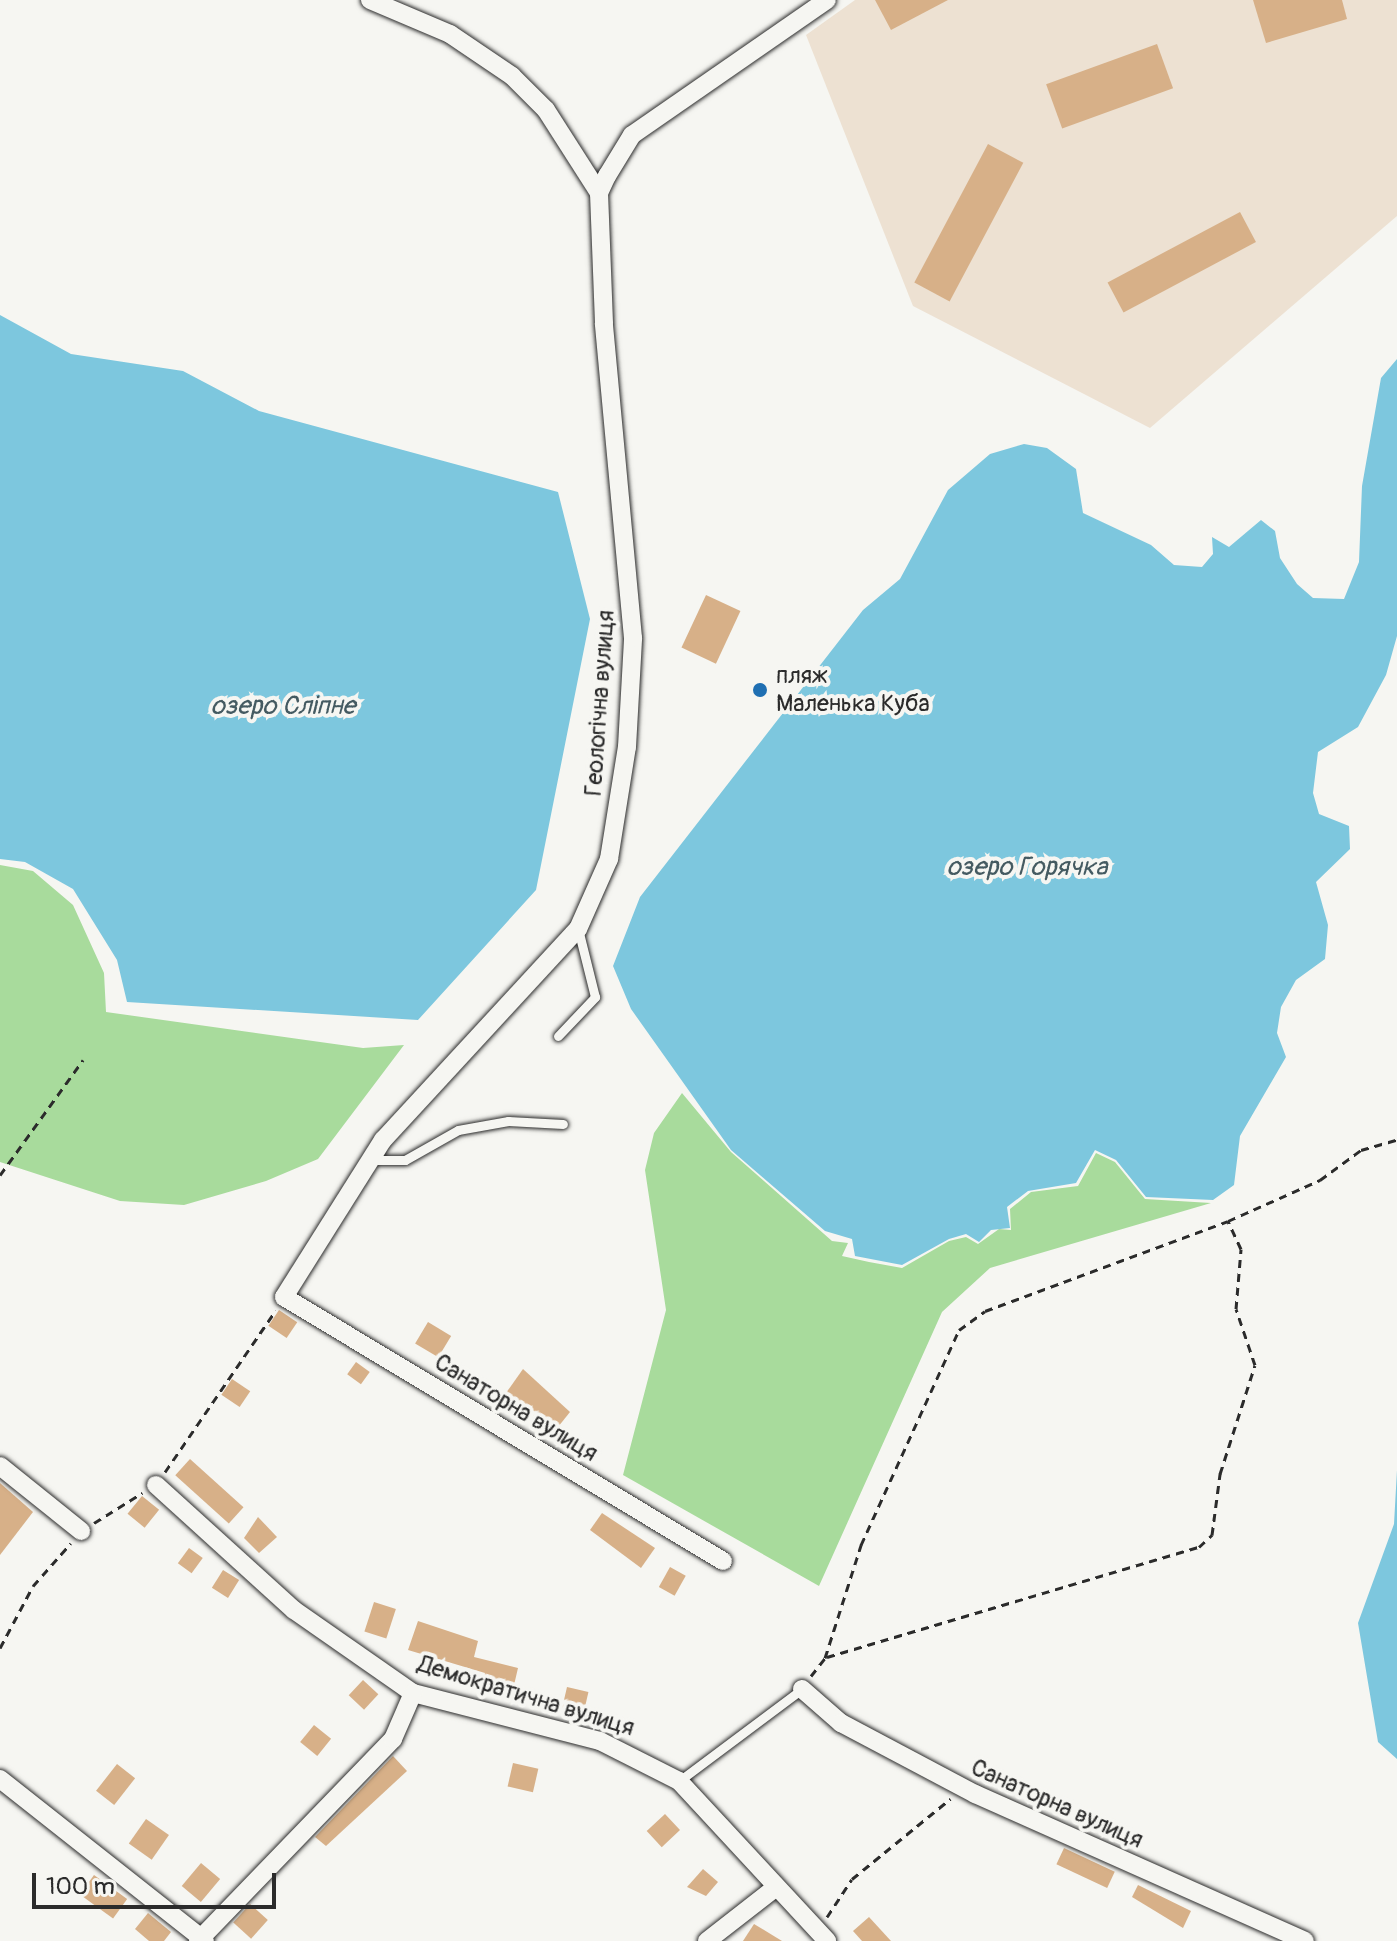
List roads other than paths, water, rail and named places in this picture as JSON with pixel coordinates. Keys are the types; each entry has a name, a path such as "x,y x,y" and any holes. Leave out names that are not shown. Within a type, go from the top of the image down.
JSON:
{"street":[{"path":"370,0 450,34 512,76 546,110 599,193 632,135 827,0"},
{"name":"Геологічна вулиця","path":"284,1297 370,1160 578,929 599,893 616,821 633,638 599,193"},
{"name":"Санаторна вулиця","path":"284,1297 723,1561"},
{"path":"0,1466 81,1531"},
{"name":"Демократична вулиця","path":"156,1485 294,1610 413,1693 600,1741 679,1781 775,1888 823,1936"},
{"name":"Санаторна вулиця","path":"802,1689 841,1723 975,1794 1305,1941"},
{"path":"0,1779 201,1940 393,1739 413,1693"},
{"path":"707,1941 775,1888"}],"lane":[{"path":"558,1036 595,997 578,929"},
{"path":"370,1160 405,1160 458,1130 508,1121 563,1124"},
{"path":"679,1781 802,1689"}],"water":[{"name":"озеро Сліпне","path":"0,315 71,354 183,371 259,411 558,492 590,619 536,890 418,1020 127,1002 117,960 73,889 25,862 0,859"},
{"name":"озеро Горячка","path":"1397,359 1397,636 1386,675 1358,727 1318,752 1313,793 1319,814 1349,826 1350,849 1316,882 1328,925 1325,959 1296,980 1281,1007 1277,1033 1286,1057 1240,1136 1234,1185 1213,1200 1146,1197 1116,1160 1095,1150 1076,1183 1028,1191 1007,1207 1010,1228 991,1230 979,1242 966,1234 949,1239 902,1265 855,1256 852,1239 825,1231 731,1150 631,1009 613,966 640,897 863,610 900,579 948,490 990,454 1024,444 1047,448 1076,469 1083,513 1151,545 1174,565 1202,567 1213,554 1212,537 1229,547 1261,520 1275,531 1280,558 1297,584 1313,598 1344,599 1359,562 1362,486 1381,378"},
{"path":"1397,1470 1397,1759 1378,1742 1358,1623 1394,1524"}],"place":[{"name":"пляж Маленька Куба","path":"760,690"}]}
